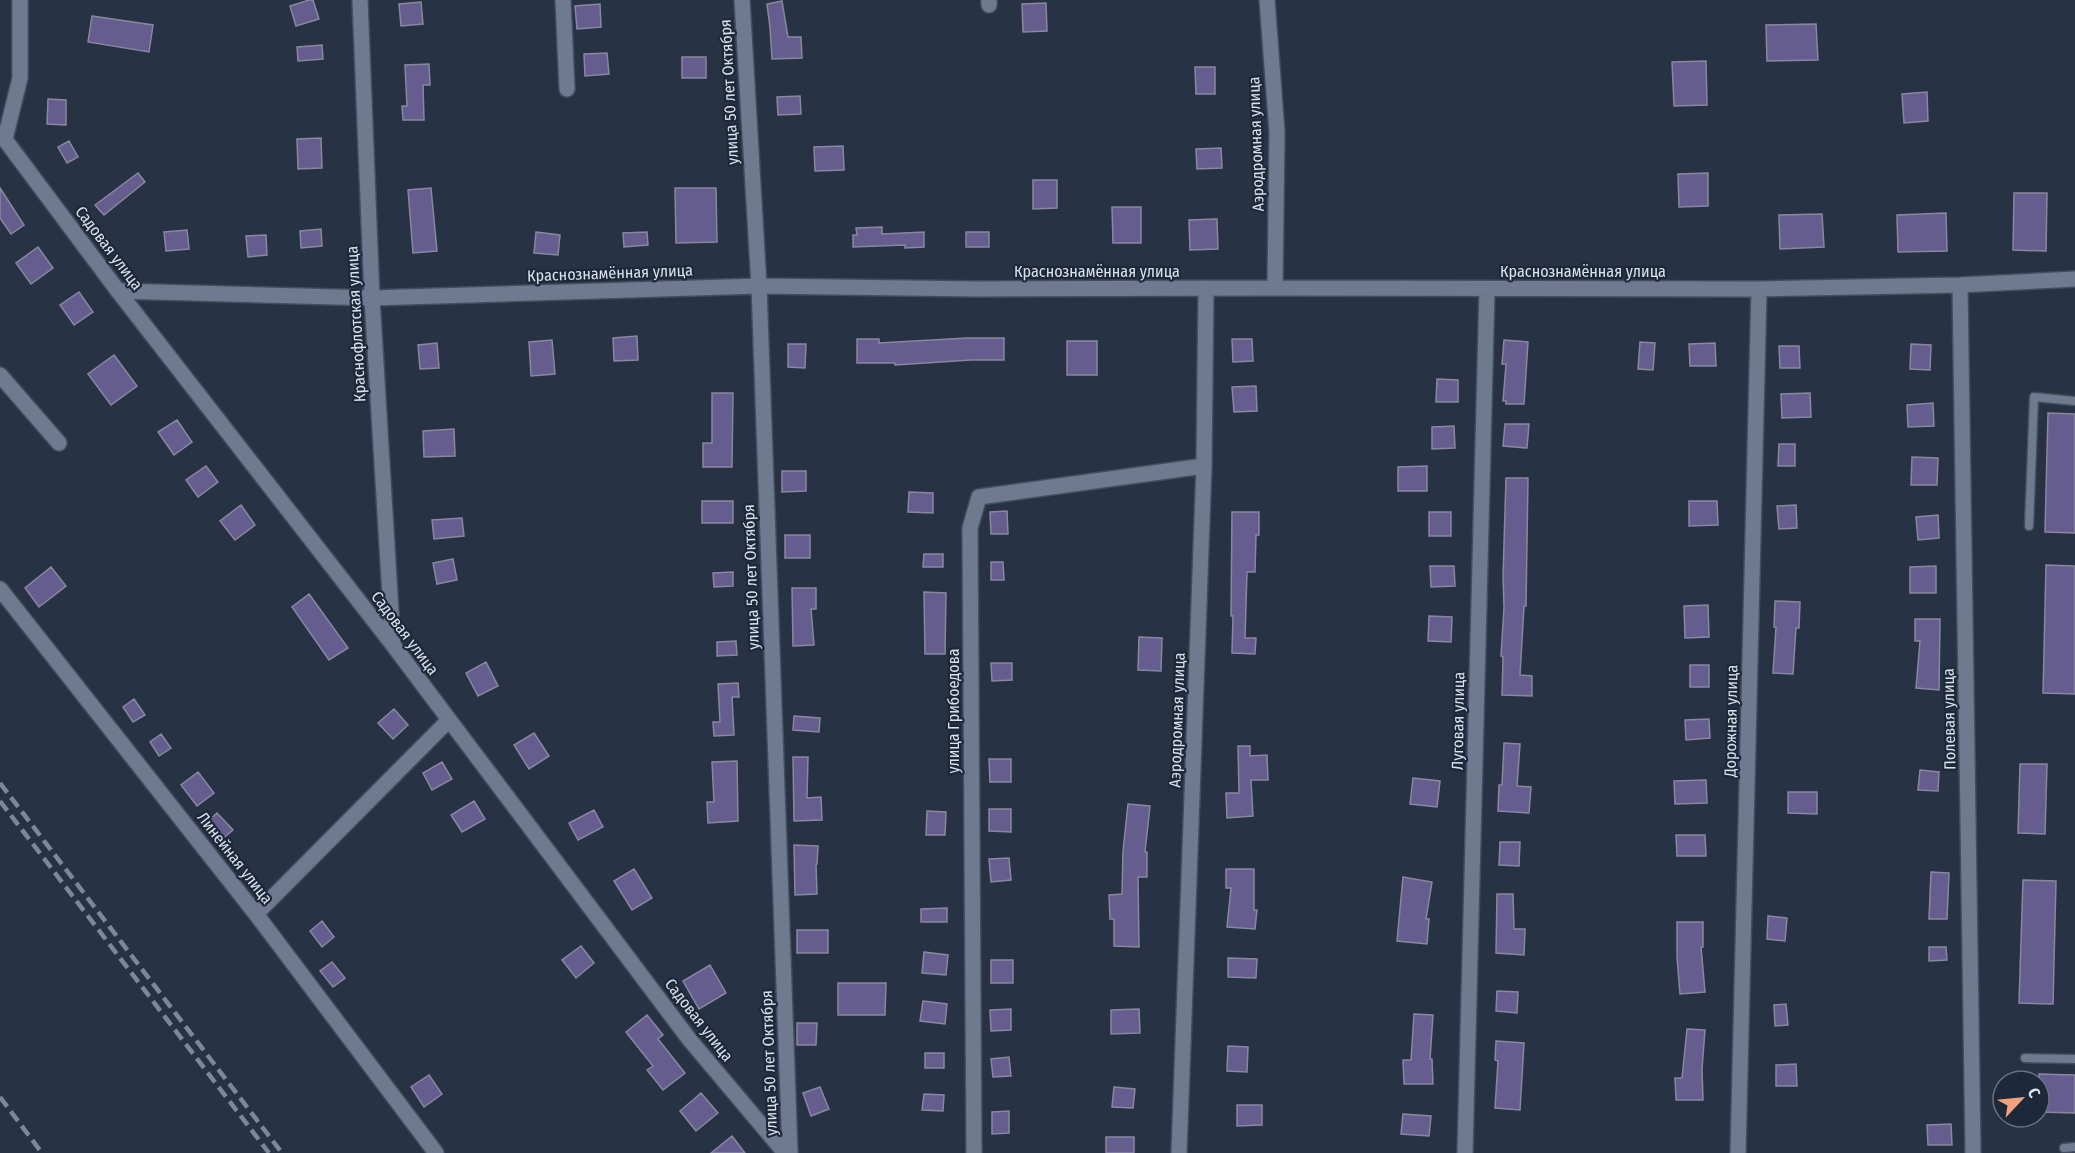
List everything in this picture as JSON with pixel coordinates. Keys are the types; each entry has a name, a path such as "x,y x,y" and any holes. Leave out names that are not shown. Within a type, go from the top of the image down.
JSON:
{"street":[{"path":"2,136 20,78 20,0"},
{"name":"Краснофлотская улица","path":"360,0 372,298 393,645"},
{"path":"563,0 567,89"},
{"name":"улица 50 лет Октября","path":"741,0 759,286 790,1153"},
{"name":"Аэродромная улица","path":"1267,0 1277,132 1275,288"},
{"name":"Садовая улица","path":"2,136 118,291 393,645 689,1039 785,1153"},
{"name":"Краснознамённая улица","path":"118,291 372,298 759,286 978,289 1760,289 1960,285 2075,279"},
{"name":"Полевая улица","path":"1960,285 1973,1153"},
{"name":"Аэродромная улица","path":"1179,1153 1204,466 1206,288"},
{"name":"Луговая улица","path":"1465,1153 1487,289"},
{"name":"Дорожная улица","path":"1738,1153 1760,289"},
{"path":"0,375 59,443"},
{"name":"улица Грибоедова","path":"974,1153 970,528 979,497 1204,466"},
{"name":"Линейная улица","path":"0,589 256,914 436,1153"},
{"path":"256,914 449,720"}],"lane":[{"path":"2029,526 2034,397 2075,401"},
{"path":"2025,1058 2075,1059"},
{"path":"2064,1148 2075,1147"}],"building":[{"path":"313,0 319,19 296,26 290,6"},
{"path":"782,1 788,37 801,37 802,58 772,59 767,4"},
{"path":"421,2 423,24 401,26 399,4"},
{"path":"1046,3 1047,31 1023,32 1022,4"},
{"path":"600,4 601,27 577,29 575,6"},
{"path":"92,16 153,25 149,52 88,42"},
{"path":"1816,24 1818,60 1767,61 1766,25"},
{"path":"322,45 323,59 298,61 297,47"},
{"path":"607,53 609,74 585,76 584,54"},
{"path":"682,57 706,57 706,78 682,78"},
{"path":"1706,61 1707,105 1674,106 1672,62"},
{"path":"429,64 430,85 423,85 424,120 403,120 402,106 407,106 405,65"},
{"path":"1195,67 1215,67 1215,94 1196,94"},
{"path":"1927,92 1928,121 1904,123 1902,94"},
{"path":"800,96 801,114 778,115 777,97"},
{"path":"48,99 66,100 66,125 47,124"},
{"path":"321,138 322,168 298,169 297,139"},
{"path":"69,141 78,157 67,163 58,147"},
{"path":"843,146 844,170 815,171 814,147"},
{"path":"1221,148 1222,168 1197,169 1196,149"},
{"path":"138,173 145,182 104,215 95,205"},
{"path":"1708,173 1708,206 1679,207 1678,174"},
{"path":"1033,180 1057,180 1057,208 1033,209"},
{"path":"0,188 24,225 11,234 0,218"},
{"path":"431,188 437,251 413,253 408,190"},
{"path":"675,188 716,188 717,242 676,243"},
{"path":"2014,193 2047,193 2046,251 2013,250"},
{"path":"1112,207 1141,207 1141,243 1113,243"},
{"path":"1946,213 1947,251 1898,252 1897,215"},
{"path":"1822,214 1824,247 1780,249 1779,215"},
{"path":"1217,219 1218,249 1190,250 1189,220"},
{"path":"882,227 882,234 924,232 924,247 905,248 905,245 853,247 853,235 857,235 856,228"},
{"path":"321,229 322,246 301,248 300,231"},
{"path":"187,230 189,249 166,251 164,232"},
{"path":"536,232 560,235 558,255 534,253"},
{"path":"647,232 648,245 624,247 623,233"},
{"path":"966,232 989,232 989,247 966,247"},
{"path":"266,235 267,255 248,257 246,236"},
{"path":"38,247 53,268 31,284 16,263"},
{"path":"79,292 93,312 74,325 60,305"},
{"path":"637,336 638,360 614,361 613,338"},
{"path":"1004,338 1004,360 895,365 895,363 857,363 857,339 879,339 879,343"},
{"path":"1232,339 1252,339 1253,361 1233,362"},
{"path":"552,340 555,374 531,376 529,342"},
{"path":"1504,340 1528,342 1524,404 1506,404 1506,401 1503,401 1506,364 1502,364"},
{"path":"1067,341 1097,341 1097,375 1067,375"},
{"path":"1640,342 1655,343 1653,370 1638,369"},
{"path":"437,343 439,368 420,369 418,345"},
{"path":"1715,343 1716,366 1690,366 1689,344"},
{"path":"788,344 806,344 805,368 788,367"},
{"path":"1911,344 1931,345 1930,370 1910,369"},
{"path":"1779,346 1799,346 1800,368 1780,368"},
{"path":"114,355 137,386 111,405 88,374"},
{"path":"1437,379 1458,380 1458,402 1436,402"},
{"path":"1256,386 1257,411 1234,412 1232,387"},
{"path":"712,393 733,393 732,467 703,467 703,443 712,443"},
{"path":"1810,393 1811,417 1782,418 1781,394"},
{"path":"1933,403 1934,426 1908,427 1907,405"},
{"path":"2048,413 2075,414 2075,533 2045,532"},
{"path":"177,420 192,442 174,455 158,432"},
{"path":"1505,424 1529,424 1527,448 1503,446"},
{"path":"1454,426 1455,448 1432,449 1432,427"},
{"path":"454,429 455,456 424,457 423,431"},
{"path":"1779,444 1795,444 1795,466 1778,466"},
{"path":"1912,457 1938,458 1937,485 1911,485"},
{"path":"206,466 218,482 198,497 186,480"},
{"path":"1427,466 1427,491 1398,491 1398,467"},
{"path":"782,471 806,471 806,491 782,492"},
{"path":"1506,478 1528,478 1526,606 1524,606 1520,675 1532,676 1532,696 1502,695"},
{"path":"909,492 933,493 933,513 908,512"},
{"path":"702,501 733,501 733,523 702,523"},
{"path":"1689,501 1717,501 1718,525 1689,526"},
{"path":"241,505 255,525 235,540 220,521"},
{"path":"1796,505 1797,528 1779,529 1777,506"},
{"path":"1007,511 1008,534 991,534 990,512"},
{"path":"1232,512 1259,512 1255,572 1247,572 1245,638 1256,638 1255,654 1232,653"},
{"path":"1429,512 1451,512 1451,536 1429,536"},
{"path":"1938,515 1939,538 1918,540 1916,517"},
{"path":"462,518 464,536 434,539 432,520"},
{"path":"785,535 810,535 810,558 785,558"},
{"path":"924,554 943,554 943,567 923,567"},
{"path":"453,559 457,580 437,584 433,563"},
{"path":"991,562 1003,562 1004,580 991,580"},
{"path":"2046,565 2075,566 2075,694 2043,693"},
{"path":"1430,566 1454,566 1455,586 1431,587"},
{"path":"1936,566 1936,593 1910,593 1910,567"},
{"path":"51,567 66,586 39,607 25,588"},
{"path":"733,572 733,586 714,587 713,573"},
{"path":"792,588 816,588 816,609 811,609 814,645 793,646"},
{"path":"924,592 946,593 945,654 925,654"},
{"path":"309,594 348,648 329,660 292,607"},
{"path":"1775,601 1800,602 1793,674 1773,673"},
{"path":"1708,605 1709,637 1685,638 1684,606"},
{"path":"1429,616 1452,617 1451,642 1428,641"},
{"path":"1915,619 1940,619 1939,690 1916,688 1920,641 1915,641"},
{"path":"1139,637 1162,638 1161,671 1138,670"},
{"path":"736,641 737,655 717,656 717,642"},
{"path":"486,662 498,686 478,696 466,673"},
{"path":"991,663 1012,663 1012,680 992,681"},
{"path":"1690,665 1709,665 1709,687 1690,687"},
{"path":"738,683 739,697 732,697 734,735 714,736 713,722 720,722 718,684"},
{"path":"134,699 145,715 133,722 123,707"},
{"path":"394,709 408,725 393,739 378,723"},
{"path":"794,716 820,718 819,732 793,730"},
{"path":"1709,719 1710,738 1686,740 1685,720"},
{"path":"534,733 549,756 529,769 514,745"},
{"path":"161,734 171,748 159,756 150,742"},
{"path":"1504,743 1520,744 1517,786 1531,787 1529,813 1498,811"},
{"path":"1238,746 1250,746 1250,756 1267,755 1268,780 1251,780 1253,816 1227,818 1226,793 1239,793"},
{"path":"793,757 808,757 807,798 821,797 822,820 794,821"},
{"path":"989,759 1011,759 1011,782 990,782"},
{"path":"737,761 738,821 708,823 707,802 714,802 712,762"},
{"path":"442,762 452,779 432,790 423,773"},
{"path":"2020,764 2047,764 2045,834 2018,833"},
{"path":"1920,770 1939,772 1938,791 1918,790"},
{"path":"198,772 214,793 197,806 181,785"},
{"path":"1413,778 1440,781 1437,807 1410,804"},
{"path":"1706,780 1707,803 1675,804 1674,781"},
{"path":"1788,792 1817,792 1817,814 1788,813"},
{"path":"474,801 485,819 462,832 451,815"},
{"path":"1128,804 1150,806 1145,852 1147,852 1147,877 1138,877 1139,947 1114,946 1114,919 1110,919 1109,895 1122,894 1123,851"},
{"path":"989,809 1011,809 1011,832 989,831"},
{"path":"594,810 603,827 578,840 569,823"},
{"path":"927,811 946,812 945,835 926,835"},
{"path":"217,813 233,830 221,840 206,823"},
{"path":"1676,835 1705,835 1706,856 1677,856"},
{"path":"1500,842 1520,842 1519,866 1499,865"},
{"path":"794,845 818,846 817,894 795,895"},
{"path":"1009,858 1011,880 991,882 989,859"},
{"path":"634,869 652,898 632,910 614,881"},
{"path":"1226,869 1254,869 1254,910 1257,910 1255,929 1227,927 1231,888 1226,888"},
{"path":"1931,872 1949,873 1947,919 1929,919"},
{"path":"1403,877 1432,882 1426,919 1429,919 1427,944 1397,941"},
{"path":"2023,880 2056,881 2053,1004 2019,1003"},
{"path":"1497,894 1513,894 1514,929 1525,929 1524,955 1496,953"},
{"path":"947,908 947,922 921,922 921,909"},
{"path":"1768,916 1787,918 1785,941 1767,939"},
{"path":"322,921 334,937 322,947 310,931"},
{"path":"1677,922 1703,922 1703,947 1701,947 1705,992 1680,994"},
{"path":"797,930 828,930 828,953 797,953"},
{"path":"581,946 594,963 576,978 562,960"},
{"path":"1929,947 1946,947 1947,960 1929,961"},
{"path":"924,952 948,955 946,975 922,973"},
{"path":"1228,958 1257,959 1256,978 1228,977"},
{"path":"991,960 1013,960 1013,983 991,983"},
{"path":"332,962 345,978 333,987 320,971"},
{"path":"710,965 726,993 699,1009 683,981"},
{"path":"838,983 886,983 885,1015 838,1015"},
{"path":"1497,991 1518,992 1517,1013 1496,1011"},
{"path":"923,1001 947,1004 945,1024 920,1021"},
{"path":"1786,1004 1788,1025 1775,1026 1774,1005"},
{"path":"1011,1009 1011,1030 991,1031 990,1010"},
{"path":"1139,1009 1140,1033 1111,1034 1111,1010"},
{"path":"1414,1014 1433,1015 1430,1059 1432,1059 1433,1084 1404,1084 1403,1060 1411,1060"},
{"path":"647,1015 663,1035 658,1039 685,1073 663,1090 647,1070 653,1066 626,1032"},
{"path":"797,1023 817,1023 816,1045 797,1045"},
{"path":"1687,1029 1705,1030 1702,1069 1703,1100 1676,1100 1675,1078 1682,1078"},
{"path":"1496,1041 1524,1043 1520,1110 1495,1108 1498,1061 1495,1060"},
{"path":"1228,1046 1248,1047 1247,1072 1227,1071"},
{"path":"925,1053 944,1053 944,1068 925,1068"},
{"path":"1009,1057 1011,1076 993,1077 991,1059"},
{"path":"1796,1064 1797,1086 1776,1086 1776,1065"},
{"path":"2051,1074 2075,1075 2075,1113 2051,1112"},
{"path":"429,1075 442,1094 424,1107 411,1087"},
{"path":"820,1087 829,1109 811,1116 803,1093"},
{"path":"1114,1087 1135,1089 1133,1108 1112,1107"},
{"path":"701,1093 718,1113 696,1131 680,1111"},
{"path":"924,1094 944,1095 943,1111 922,1110"},
{"path":"1237,1105 1262,1105 1262,1125 1237,1126"},
{"path":"1009,1111 1009,1133 992,1134 992,1112"},
{"path":"1403,1114 1431,1116 1429,1136 1401,1134"},
{"path":"1951,1124 1952,1145 1928,1145 1927,1125"},
{"path":"732,1136 745,1153 711,1153"},
{"path":"1106,1137 1134,1137 1134,1153 1106,1153"}],"railway":[{"path":"0,783 282,1153"},
{"path":"0,801 269,1153"},
{"path":"0,1097 42,1153"}]}
